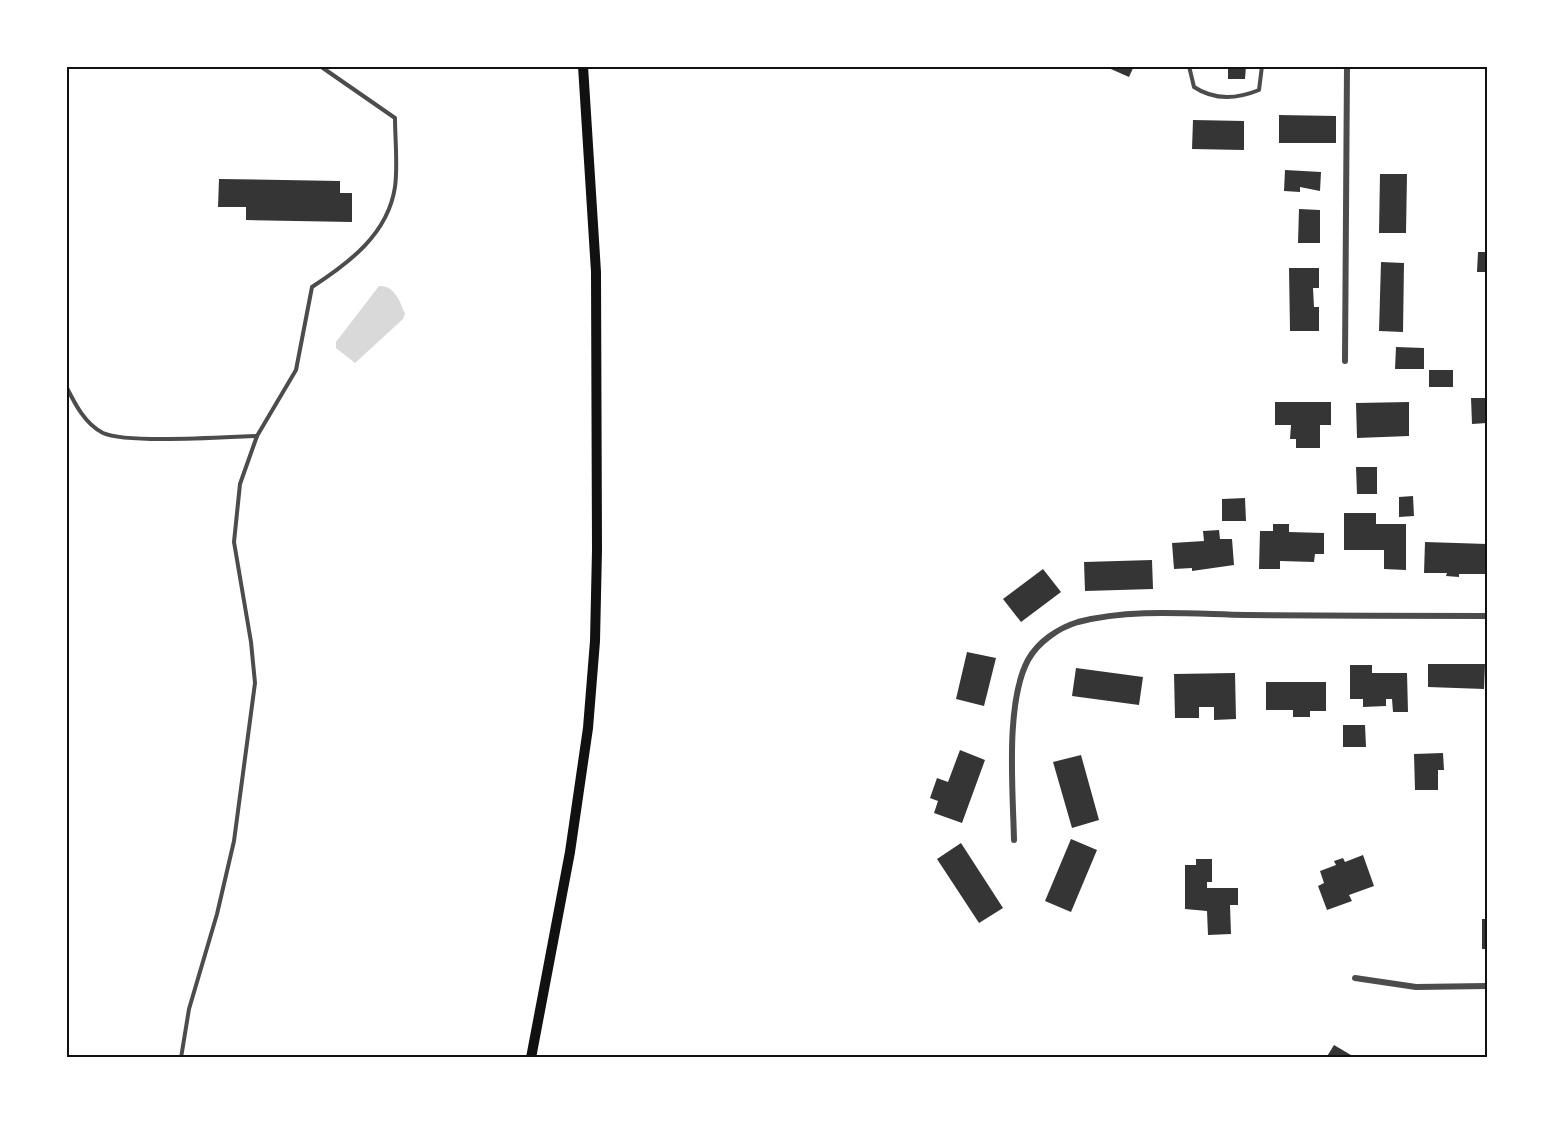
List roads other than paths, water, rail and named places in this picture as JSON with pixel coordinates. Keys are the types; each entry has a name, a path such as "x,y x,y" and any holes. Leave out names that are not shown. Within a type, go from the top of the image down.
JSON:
{"main road":[{"path":"531,1058 570,852 588,728 595,641 596,272 582,66"}],"street":[{"path":"1345,361 1347,66"},
{"path":"1014,840 1016,698 1029,660 1050,636 1078,622 1136,615 1186,613 1487,616"},
{"path":"1355,978 1416,987 1487,986"}],"lane":[{"path":"181,1058 189,1009 217,914 234,841 255,683 251,642 234,542 240,484 257,436 296,370 312,287 342,268 370,241 387,214 395,186 395,118 320,66"},
{"path":"1189,66 1194,87 1205,94 1224,98 1243,96 1259,90 1262,66"},
{"path":"66,386 90,424 105,434 142,438 257,436"}]}
